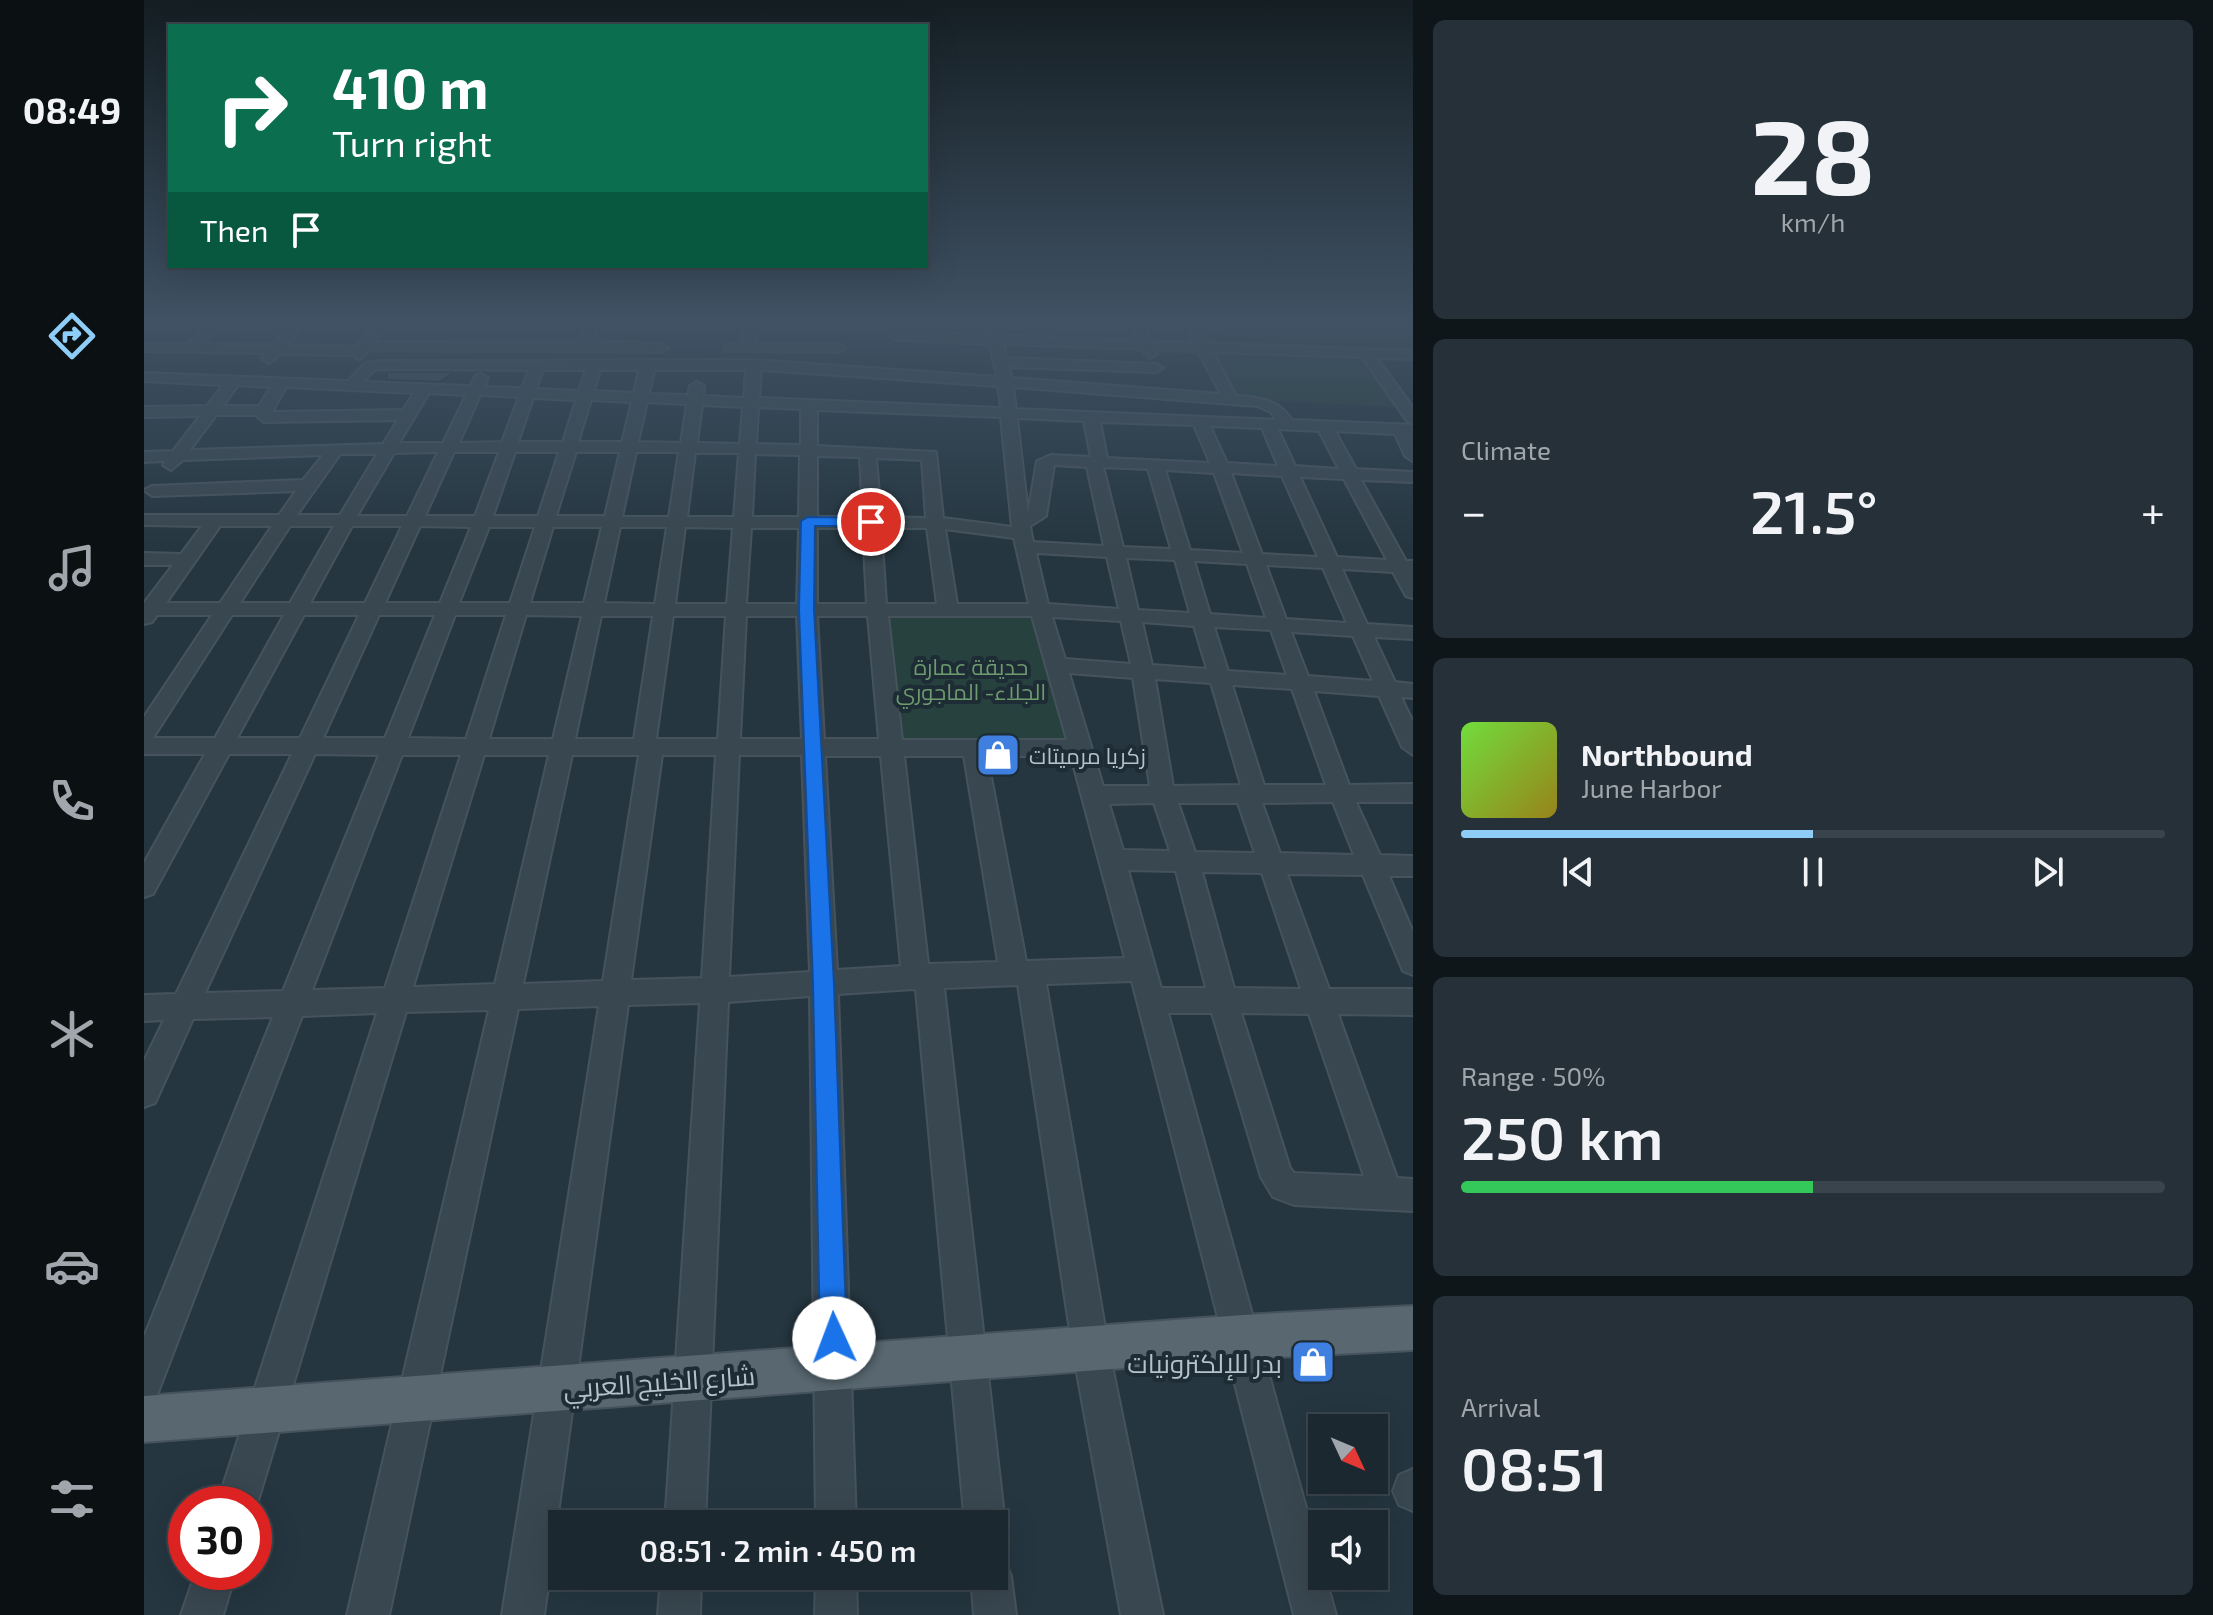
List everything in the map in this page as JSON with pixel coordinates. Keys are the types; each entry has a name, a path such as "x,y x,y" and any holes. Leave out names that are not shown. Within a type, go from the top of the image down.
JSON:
{"main road":[{"name":"شارع الخليج العربي","path":"144,1419 1091,1351 1243,1337 1413,1328"}],"street":[{"path":"158,402 180,395"},
{"path":"148,497 222,395"},
{"path":"273,395 263,416 407,415"},
{"path":"144,887 346,520 420,395"},
{"path":"144,1093 472,395"},
{"path":"144,1382 529,395"},
{"path":"243,1486 586,395"},
{"path":"596,395 749,401 772,395"},
{"path":"523,1615 614,994 648,746 663,609 695,395"},
{"path":"686,1510 749,395"},
{"path":"803,395 807,450 811,746 824,984 836,1510"},
{"path":"868,395 1008,411 1409,426"},
{"path":"1005,395 1023,535 1040,610 1113,860 1315,1615"},
{"path":"1180,395 1273,406 1290,471 1413,747"},
{"path":"1228,395 1231,400"},
{"path":"1391,395 1409,426 1413,456"},
{"path":"368,1615 641,397"},
{"path":"158,402 209,411 264,410"},
{"path":"1091,415 1115,551 1143,671 1163,795 1187,864 1223,1001 1277,1177 1284,1186 1399,1194 1271,864 1219,676 1155,465"},
{"path":"1199,419 1221,468 1341,794 1413,963"},
{"path":"1324,425 1348,473 1406,567 1413,592"},
{"path":"144,457 388,448 570,447 930,455 935,523 948,610"},
{"path":"144,734 283,519 334,451"},
{"path":"868,452 877,610 890,747 922,977 984,1510"},
{"path":"1023,535 1037,516 1045,461 1348,473 1411,481"},
{"path":"148,497 308,485"},
{"path":"144,520 935,523 975,525 1115,551 1406,567"},
{"path":"147,612 215,520"},
{"path":"144,559 188,560"},
{"path":"147,612 227,608 1040,610 1277,622 1413,633"},
{"path":"1056,665 1413,691"},
{"path":"144,746 1079,748"},
{"path":"974,747 1022,973 1142,1615"},
{"path":"1094,795 1413,793"},
{"path":"1113,860 1187,864 1413,866"},
{"path":"144,1008 717,990 922,977 1142,969"},
{"path":"1149,1000 1413,1002"},
{"path":"202,1615 210,1590"},
{"path":"679,1615 680,1590"},
{"path":"836,1590 836,1615"},
{"path":"992,1590 995,1615"}],"green space":[{"path":"1230,395 1396,395 1404,407 1232,399"},
{"name":"حديقة عمارة الجلاء- الماجوري","path":"877,610 1040,610 1078,747 891,747"}],"place":[{"name":"زكريا مرميتات","path":"998,755"},
{"name":"بدر للإلكترونيات","path":"1313,1362"}],"route":[{"path":"834,1338 824,984 811,746 808,521 871,522"}]}
